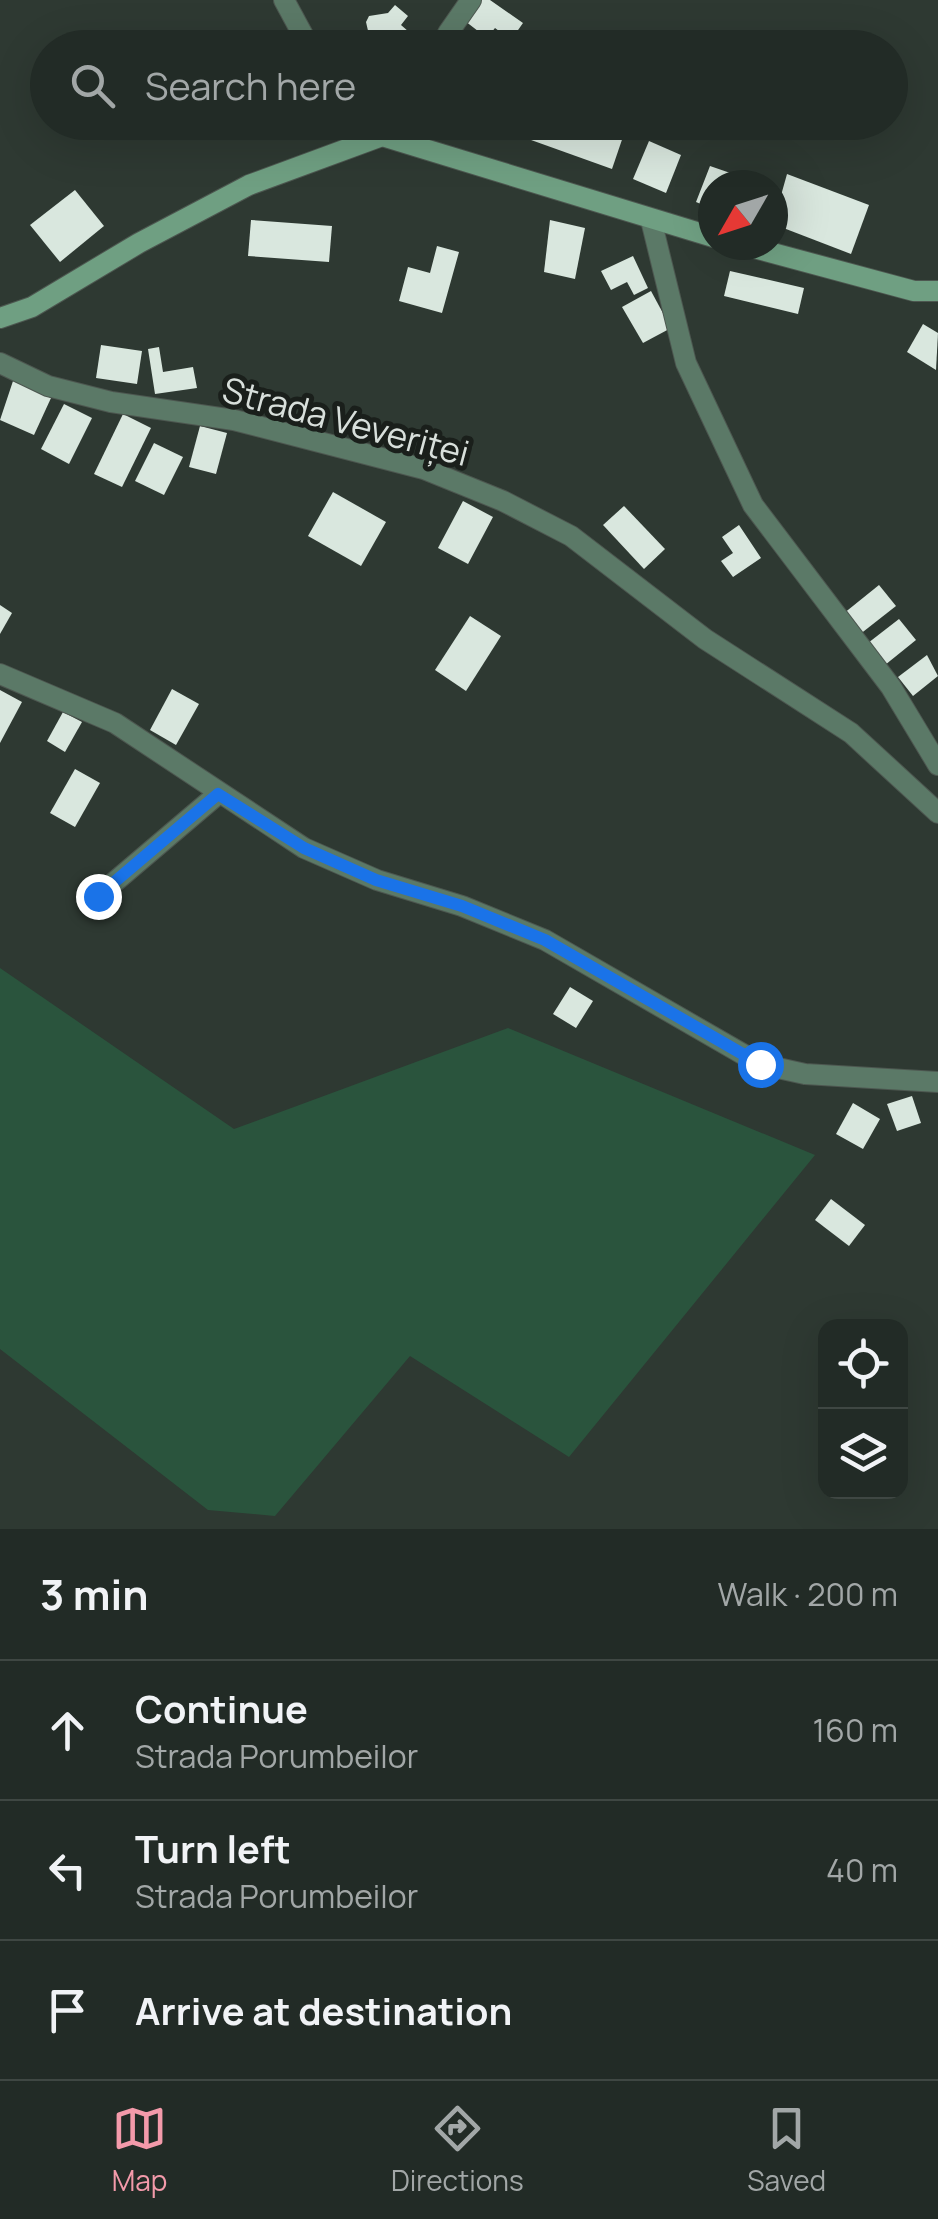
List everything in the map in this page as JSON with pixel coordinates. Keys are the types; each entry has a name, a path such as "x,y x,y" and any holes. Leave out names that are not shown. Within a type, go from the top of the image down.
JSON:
{"main road":[{"path":"0,318 32,308 139,243 248,185 351,140"},
{"path":"409,140 698,233"},
{"path":"788,257 914,291 938,292"}],"street":[{"path":"284,0 300,30"},
{"path":"449,30 471,0"},
{"path":"651,220 686,363 753,505 891,687 938,765"},
{"name":"Strada Veveriței","path":"0,363 48,386 111,402 234,420 408,464 503,501 571,536 706,639 850,732 938,813"},
{"path":"0,674 115,722 304,848 376,880 462,906 545,940 760,1064 805,1074 938,1082"},
{"path":"98,896 218,794"}],"green space":[{"path":"0,968 234,1129 508,1028 815,1155 569,1457 410,1356 275,1516 208,1510 0,1349"}],"building":[{"path":"480,0 490,0 523,23 518,30 477,30 465,21"},
{"path":"395,5 408,16 401,25 407,30 368,30 369,16 388,13"},
{"path":"531,140 622,140 612,169"},
{"path":"649,141 681,155 666,193 633,179"},
{"path":"788,174 869,205 851,254 788,230"},
{"path":"75,190 104,226 60,262 30,225"},
{"path":"251,220 332,226 329,262 248,256"},
{"path":"550,220 585,228 575,279 544,272"},
{"path":"437,246 459,252 442,313 399,301 408,267 430,273"},
{"path":"633,256 648,288 634,295 627,282 611,290 601,271"},
{"path":"730,271 804,288 798,314 724,296"},
{"path":"651,291 671,328 643,343 622,307"},
{"path":"923,324 938,333 936,370 907,352"},
{"path":"101,345 142,351 137,384 96,378"},
{"path":"159,347 163,372 193,367 197,388 155,394 148,349"},
{"path":"13,381 51,398 34,435 0,420"},
{"path":"64,404 92,418 69,464 41,449"},
{"path":"123,414 151,428 122,487 94,474"},
{"path":"200,426 227,433 216,474 189,467"},
{"path":"154,443 183,457 164,495 135,481"},
{"path":"333,492 386,522 361,566 308,536"},
{"path":"463,501 493,517 468,564 438,548"},
{"path":"624,506 665,549 644,569 603,525"},
{"path":"739,525 761,558 733,577 721,561 733,553 722,537"},
{"path":"879,585 896,606 859,635 843,614"},
{"path":"0,605 12,613 0,634"},
{"path":"470,616 501,636 466,691 435,670"},
{"path":"899,619 916,640 885,665 868,643"},
{"path":"927,655 938,676 913,696 898,677"},
{"path":"172,689 199,704 176,745 150,730"},
{"path":"0,690 22,702 0,743"},
{"path":"63,712 82,722 65,752 47,741"},
{"path":"75,769 100,783 75,827 50,813"},
{"path":"570,987 593,1001 576,1028 553,1014"},
{"path":"912,1096 921,1123 897,1131 887,1104"},
{"path":"853,1103 880,1119 863,1149 836,1134"},
{"path":"831,1199 865,1225 849,1246 815,1220"}],"route":[{"path":"98,896 218,794 304,848 376,880 462,906 545,940 760,1064"}]}
